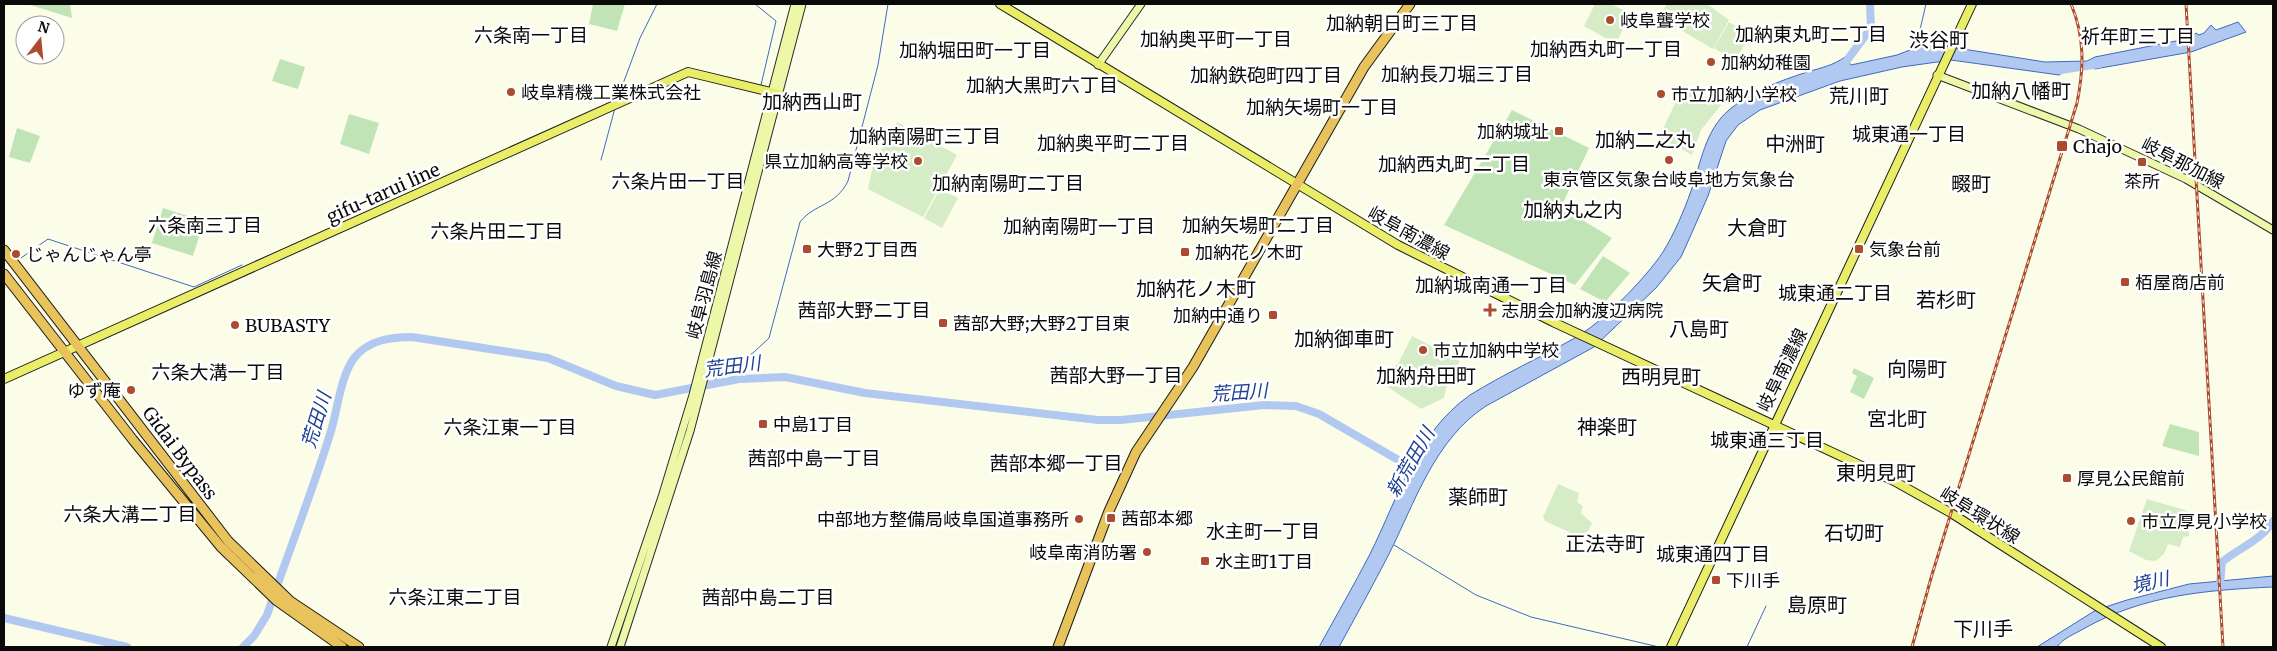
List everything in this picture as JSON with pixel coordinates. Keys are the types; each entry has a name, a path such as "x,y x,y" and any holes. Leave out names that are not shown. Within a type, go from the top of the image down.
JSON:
{"highway":[{"path":"1058,647 1120,482 1136,452 1193,367 1364,67 1410,4"},
{"name":"Gidai Bypass","path":"4,250 214,524 254,568 290,601 360,647"},
{"name":"Gidai Bypass","path":"4,274 158,471 221,548 261,587 342,647"}],"main road":[{"name":"岐阜羽島線","path":"620,647 669,500 705,378 795,4"},
{"name":"岐阜羽島線","path":"611,647 662,498 693,395 775,93 802,4"},
{"name":"岐阜南濃線","path":"1000,4 1098,65 1412,253 1575,333 1774,425 1937,75 1968,4"},
{"path":"1098,65 1141,4"},
{"name":"岐阜南濃線","path":"1950,45 1972,4"},
{"name":"gifu-tarui line","path":"4,379 688,72 775,93"},
{"name":"岐阜那加線","path":"1937,75 2079,129 2186,179 2273,230"},
{"path":"1671,647 1774,425"},
{"name":"岐阜環状線","path":"1774,425 1924,497 2161,647"}],"green space":[{"path":"27,4 70,4 72,18"},
{"path":"593,4 625,4 617,31 589,24"},
{"path":"1595,4 1611,4 1630,13 1616,44 1584,26"},
{"path":"1667,4 1707,4 1729,20 1713,49 1659,17"},
{"path":"1729,22 1750,35 1735,61 1714,48"},
{"path":"280,59 305,67 298,89 272,81"},
{"path":"1684,85 1721,105 1701,130 1692,155 1659,137"},
{"path":"1512,110 1589,148 1561,207 1612,238 1575,285 1444,225"},
{"path":"349,114 379,123 369,154 340,144"},
{"path":"897,122 957,155 923,217 868,189 874,161"},
{"path":"17,128 40,136 30,163 9,157"},
{"path":"940,189 958,198 942,228 924,218"},
{"path":"163,208 204,221 193,256 152,243"},
{"path":"1603,256 1630,273 1605,302 1580,289"},
{"path":"1412,336 1460,361 1446,388 1444,398 1421,409 1383,384 1392,368 1398,364"},
{"path":"1854,368 1874,378 1864,399 1850,392 1857,376 1852,373"},
{"path":"2170,424 2199,432 2199,456 2162,446"},
{"path":"1558,484 1579,493 1577,502 1583,506 1581,513 1592,523 1584,539 1545,521 1543,517"},
{"path":"2147,499 2188,511 2189,536 2183,537 2180,547 2168,544 2164,554 2156,561 2146,560 2129,551"}],"water":[{"path":"2238,22 2246,32 2191,52 2095,69 2086,64 2077,64 2059,75 1951,60 1902,67 1840,81 1760,110 1738,125 1726,141 1708,196 1681,257 1656,288 1594,347 1486,406 1468,420 1453,436 1428,473 1389,554 1339,647 1319,647 1370,554 1410,468 1436,428 1451,410 1470,395 1584,332 1609,312 1634,287 1655,263 1671,238 1691,191 1714,127 1738,103 1766,87 1832,64 1845,57 1851,65 1897,55 1920,46 1922,48 1939,46 2045,62 2087,61 2095,57 2191,38 2196,33 2199,35 2204,33 2211,25 2216,30"},
{"path":"2273,576 2273,587 2224,590 2153,601 2107,617 2070,636 2057,647 2037,647 2096,610 2127,600 2189,584"}],"waterway":[{"path":"617,100 640,38 657,4"},
{"path":"755,4 776,21 761,85"},
{"path":"711,384 724,370 753,353 769,338 800,222 812,211 837,196 848,181 878,65 888,4"},
{"path":"1842,67 1871,28 1870,4"},
{"path":"1916,47 1926,4"},
{"name":"新荒田川","path":"2061,70 2099,64"},
{"path":"601,160 615,108"},
{"path":"21,258 48,239 194,287 242,265"},
{"name":"荒田川","path":"243,647 254,636 267,615 324,454 342,384 349,366 354,358 366,347 388,339 412,337 548,358 616,386 655,395 739,379 785,377 865,393 1098,420 1121,420 1264,405 1296,406 1319,414 1419,472"},
{"path":"2220,584 2222,562 2256,539 2273,521"},
{"path":"1394,545 1476,595 1531,617 1659,647"},
{"path":"1747,647 1766,606"},
{"name":"荒田川","path":"4,618 127,647"}],"railway":[{"path":"1912,647 1931,578 2077,103 2082,53 2079,28 2071,4"},
{"path":"2186,4 2223,647"}],"place":[{"name":"岐阜聾学校","path":"1610,20"},
{"name":"加納幼稚園","path":"1711,62"},
{"name":"岐阜精機工業株式会社","path":"511,92"},
{"name":"市立加納小学校","path":"1661,94"},
{"name":"加納城址","path":"1559,131"},
{"name":"Chajo","path":"2062,146"},
{"name":"東京管区気象台岐阜地方気象台","path":"1669,160"},
{"name":"県立加納高等学校","path":"918,161"},
{"name":"茶所","path":"2142,162"},
{"name":"大野2丁目西","path":"807,249"},
{"name":"気象台前","path":"1859,249"},
{"name":"加納花ノ木町","path":"1185,252"},
{"name":"じゃんじゃん亭","path":"16,254"},
{"name":"栢屋商店前","path":"2125,282"},
{"name":"志朋会加納渡辺病院","path":"1490,310"},
{"name":"加納中通り","path":"1273,315"},
{"name":"茜部大野;大野2丁目東","path":"943,323"},
{"name":"BUBASTY","path":"235,325"},
{"name":"市立加納中学校","path":"1423,350"},
{"name":"ゆず庵","path":"131,390"},
{"name":"中島1丁目","path":"763,424"},
{"name":"厚見公民館前","path":"2067,478"},
{"name":"茜部本郷","path":"1111,518"},
{"name":"中部地方整備局岐阜国道事務所","path":"1079,519"},
{"name":"市立厚見小学校","path":"2131,521"},
{"name":"岐阜南消防署","path":"1147,552"},
{"name":"水主町1丁目","path":"1205,561"},
{"name":"下川手","path":"1716,580"}],"district":[{"name":"加納朝日町三丁目","path":"1402,23"},
{"name":"加納東丸町二丁目","path":"1811,34"},
{"name":"六条南一丁目","path":"531,35"},
{"name":"祈年町三丁目","path":"2138,36"},
{"name":"加納奥平町一丁目","path":"1216,39"},
{"name":"渋谷町","path":"1939,39"},
{"name":"加納西丸町一丁目","path":"1606,49"},
{"name":"加納堀田町一丁目","path":"975,50"},
{"name":"加納長刀堀三丁目","path":"1457,74"},
{"name":"加納鉄砲町四丁目","path":"1266,75"},
{"name":"加納大黒町六丁目","path":"1042,85"},
{"name":"加納八幡町","path":"2021,90"},
{"name":"荒川町","path":"1859,95"},
{"name":"加納西山町","path":"812,101"},
{"name":"加納矢場町一丁目","path":"1322,107"},
{"name":"城東通一丁目","path":"1909,134"},
{"name":"加納南陽町三丁目","path":"925,136"},
{"name":"加納二之丸","path":"1645,139"},
{"name":"加納奥平町二丁目","path":"1113,143"},
{"name":"中洲町","path":"1795,143"},
{"name":"加納西丸町二丁目","path":"1454,164"},
{"name":"六条片田一丁目","path":"678,181"},
{"name":"加納南陽町二丁目","path":"1008,183"},
{"name":"畷町","path":"1971,183"},
{"name":"加納丸之内","path":"1573,209"},
{"name":"六条南三丁目","path":"205,225"},
{"name":"加納矢場町二丁目","path":"1258,225"},
{"name":"加納南陽町一丁目","path":"1079,226"},
{"name":"大倉町","path":"1757,227"},
{"name":"六条片田二丁目","path":"497,231"},
{"name":"矢倉町","path":"1732,282"},
{"name":"加納城南通一丁目","path":"1491,285"},
{"name":"加納花ノ木町","path":"1196,288"},
{"name":"城東通二丁目","path":"1835,293"},
{"name":"若杉町","path":"1946,299"},
{"name":"茜部大野二丁目","path":"864,310"},
{"name":"八島町","path":"1699,328"},
{"name":"加納御車町","path":"1344,338"},
{"name":"向陽町","path":"1917,368"},
{"name":"六条大溝一丁目","path":"218,372"},
{"name":"茜部大野一丁目","path":"1116,375"},
{"name":"加納舟田町","path":"1426,375"},
{"name":"西明見町","path":"1661,376"},
{"name":"宮北町","path":"1897,418"},
{"name":"神楽町","path":"1607,426"},
{"name":"六条江東一丁目","path":"510,427"},
{"name":"城東通三丁目","path":"1767,440"},
{"name":"茜部中島一丁目","path":"814,458"},
{"name":"茜部本郷一丁目","path":"1056,463"},
{"name":"東明見町","path":"1876,472"},
{"name":"薬師町","path":"1478,496"},
{"name":"六条大溝二丁目","path":"130,514"},
{"name":"水主町一丁目","path":"1263,531"},
{"name":"石切町","path":"1854,532"},
{"name":"正法寺町","path":"1605,543"},
{"name":"城東通四丁目","path":"1713,554"},
{"name":"六条江東二丁目","path":"455,597"},
{"name":"茜部中島二丁目","path":"768,597"},
{"name":"島原町","path":"1817,604"},
{"name":"下川手","path":"1983,628"}],"water label":[{"name":"境川","path":"2150,582"}]}
